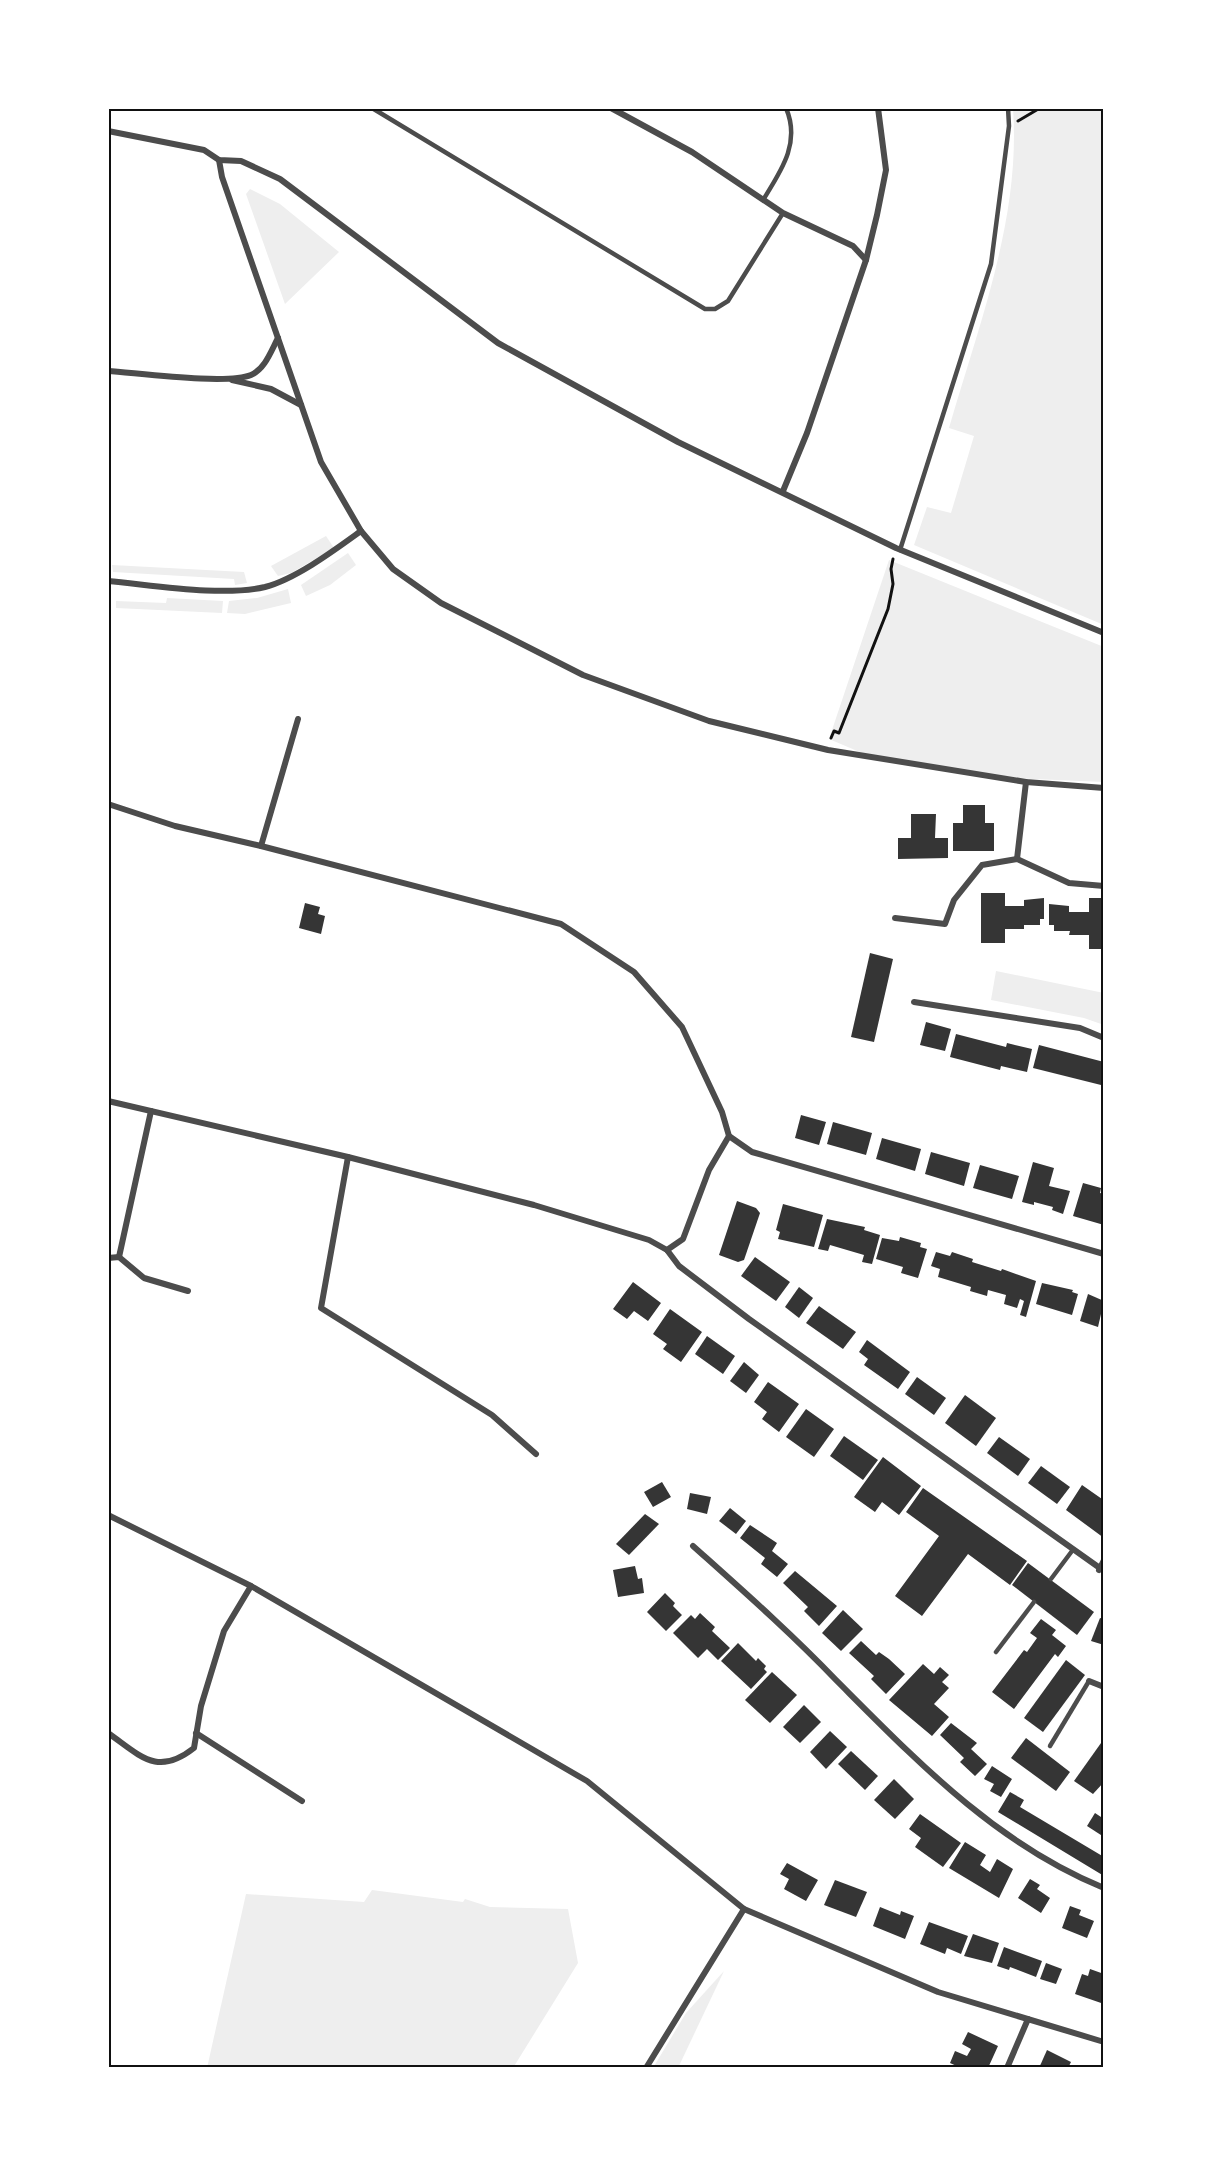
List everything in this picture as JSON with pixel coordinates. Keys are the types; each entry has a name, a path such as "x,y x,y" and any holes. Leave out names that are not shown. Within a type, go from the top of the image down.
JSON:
{"street":[{"path":"611,108 693,152 783,213 853,246 866,260"},
{"path":"783,491 807,433 866,260 886,170 878,108"},
{"path":"108,131 204,150 219,160 241,161 280,179 498,343 678,442 767,487 783,491 795,502 898,549 1104,633"},
{"path":"219,160 222,177 321,462 361,531 393,569 441,603 583,675 709,721 828,750 1026,782 1104,788"},
{"path":"229,380 252,375 265,363 278,338"},
{"path":"108,371 229,380 271,389 301,405"},
{"path":"108,581 219,589 266,586 320,561 361,531"},
{"path":"261,846 298,719"},
{"path":"1017,859 1026,782"},
{"path":"108,804 175,826 561,924 634,972 682,1028 722,1112 729,1136 752,1152 1104,1254"},
{"path":"894,918 945,924 954,900 982,865 1017,859 1069,884 1104,886"},
{"path":"914,1002 1080,1028 1104,1038"},
{"path":"108,1101 348,1157 534,1205 649,1240 667,1250 679,1266 749,1319 1101,1571 1104,1560"},
{"path":"119,1257 151,1111"},
{"path":"667,1250 683,1239 709,1170 729,1136"},
{"path":"348,1157 321,1308 492,1415 536,1454"},
{"path":"108,1258 119,1257 144,1278 188,1291"},
{"path":"108,1515 251,1586 587,1781 744,1910 938,1992 1104,2042"},
{"path":"693,1546 766,1611 886,1732 964,1803 1020,1846 1104,1888"},
{"path":"108,1733 159,1764 179,1760 194,1748 201,1706 224,1631 251,1586"},
{"path":"1089,1681 1104,1687"},
{"path":"196,1733 302,1801"},
{"path":"646,2068 744,1910"},
{"path":"1007,2068 1028,2019"}],"lane":[{"path":"372,108 705,309 715,309 728,301 783,213"},
{"path":"764,200 786,162 792,142 786,108"},
{"path":"898,549 992,264 1009,126 1008,108"},
{"path":"1051,1579 1072,1551"},
{"path":"996,1652 1034,1602"},
{"path":"1050,1746 1089,1681"}],"path":[{"path":"1009,126 1040,108"},
{"path":"835,740 831,738 834,731 839,734 888,609 893,584 891,569 898,549"}],"shaded area":[{"path":"1013,108 1104,108 1104,625 914,545 927,507 951,513 974,436 949,428 985,310 1004,230 1011,190 1014,149"},
{"path":"250,189 280,204 339,252 285,304 246,194"},
{"path":"326,536 334,548 291,573 278,576 271,566"},
{"path":"348,553 356,565 330,585 306,596 301,585"},
{"path":"889,560 1104,647 1104,782 1012,778 862,753 829,739"},
{"path":"112,565 244,572 247,583 235,585 234,579 113,572"},
{"path":"288,589 291,603 245,614 227,613 229,601 257,598"},
{"path":"167,598 223,601 222,613 116,608 116,601 166,603"},
{"path":"996,971 1104,993 1104,1025 1084,1018 991,1000"},
{"path":"372,1890 463,1902 465,1899 490,1907 568,1909 578,1963 513,2068 207,2068 246,1894 364,1902"},
{"path":"724,1971 678,2068 653,2068 686,2013"}],"building":[{"path":"963,805 985,805 985,823 994,823 994,851 953,851 953,823 963,823"},
{"path":"911,814 936,814 935,838 948,838 948,858 898,859 898,838 911,838"},
{"path":"981,893 1005,893 1005,906 1024,906 1024,900 1044,898 1044,919 1040,919 1040,925 1024,925 1024,929 1005,929 1005,943 981,943"},
{"path":"1089,898 1104,898 1104,949 1089,949 1089,935 1069,935 1070,931 1054,931 1054,925 1049,925 1049,904 1069,906 1069,912 1089,912"},
{"path":"305,903 320,907 318,914 325,916 321,934 299,928"},
{"path":"870,953 893,959 874,1042 851,1037"},
{"path":"926,1022 951,1029 945,1051 920,1045"},
{"path":"956,1034 1006,1047 1007,1043 1032,1049 1027,1072 1001,1066 1000,1070 950,1057"},
{"path":"1039,1045 1104,1062 1101,1085 1033,1068"},
{"path":"801,1115 826,1122 819,1145 795,1138"},
{"path":"833,1122 872,1133 866,1155 827,1144"},
{"path":"882,1138 921,1149 915,1171 876,1159"},
{"path":"931,1152 970,1163 964,1186 925,1174"},
{"path":"1033,1162 1054,1168 1049,1186 1070,1191 1063,1214 1052,1210 1053,1207 1034,1202 1034,1205 1022,1202"},
{"path":"980,1165 1019,1176 1012,1199 973,1188"},
{"path":"1083,1183 1101,1188 1100,1193 1104,1194 1104,1225 1073,1216"},
{"path":"737,1201 756,1208 760,1213 744,1260 738,1262 719,1255"},
{"path":"783,1204 823,1215 814,1247 778,1239 780,1232 776,1230"},
{"path":"827,1219 865,1227 864,1230 880,1235 872,1264 862,1262 864,1255 830,1245 828,1251 818,1249"},
{"path":"900,1237 921,1243 920,1247 927,1249 918,1278 901,1273 903,1267 876,1259 882,1238 899,1241"},
{"path":"936,1252 950,1256 952,1252 973,1259 972,1262 1001,1271 1002,1269 1036,1281 1026,1317 1020,1315 1024,1301 1020,1299 1017,1308 1004,1304 1006,1295 988,1290 987,1296 970,1291 971,1287 938,1277 940,1269 931,1266"},
{"path":"755,1257 790,1282 776,1301 741,1276"},
{"path":"633,1282 661,1303 648,1321 634,1311 627,1319 613,1309"},
{"path":"1042,1283 1073,1290 1072,1292 1078,1294 1072,1315 1036,1304"},
{"path":"799,1287 813,1298 799,1318 785,1307"},
{"path":"1088,1294 1104,1301 1098,1327 1080,1321"},
{"path":"819,1306 856,1332 843,1349 806,1323"},
{"path":"670,1309 702,1332 681,1362 663,1349 667,1344 653,1334"},
{"path":"707,1336 735,1356 723,1374 695,1354"},
{"path":"867,1340 910,1372 898,1389 864,1365 868,1359 859,1352"},
{"path":"744,1362 759,1375 746,1393 730,1381"},
{"path":"917,1377 946,1398 934,1415 905,1394"},
{"path":"768,1382 799,1404 779,1432 762,1419 767,1412 754,1402"},
{"path":"965,1395 996,1418 976,1446 945,1423"},
{"path":"806,1409 834,1429 814,1457 786,1437"},
{"path":"844,1436 878,1460 863,1480 830,1456"},
{"path":"999,1437 1030,1459 1018,1476 987,1453"},
{"path":"883,1457 921,1486 899,1515 882,1502 875,1512 854,1497"},
{"path":"1041,1466 1070,1487 1057,1504 1028,1483"},
{"path":"662,1482 671,1497 653,1507 644,1492"},
{"path":"1082,1485 1102,1499 1104,1503 1104,1538 1066,1510"},
{"path":"923,1488 1027,1561 1010,1585 968,1554 922,1616 895,1596 939,1536 906,1512"},
{"path":"690,1493 711,1497 707,1514 687,1509"},
{"path":"730,1508 746,1521 736,1534 719,1521"},
{"path":"645,1514 659,1524 629,1555 616,1544"},
{"path":"750,1525 777,1543 772,1551 788,1564 777,1577 761,1564 765,1558 740,1538"},
{"path":"1028,1563 1094,1612 1077,1635 1012,1585"},
{"path":"635,1566 638,1579 642,1578 644,1593 618,1597 613,1570"},
{"path":"795,1571 837,1606 819,1626 804,1611 808,1607 783,1583"},
{"path":"665,1593 682,1615 666,1631 647,1612"},
{"path":"843,1610 863,1629 841,1651 822,1633"},
{"path":"700,1613 715,1627 712,1631 730,1648 718,1660 707,1649 698,1658 673,1633 691,1615 695,1619"},
{"path":"1100,1618 1104,1619 1104,1645 1091,1641"},
{"path":"1041,1619 1056,1630 1052,1635 1066,1646 1058,1657 1055,1654 1014,1709 992,1692 1024,1650 1027,1652 1037,1638 1030,1633"},
{"path":"861,1641 876,1655 879,1652 889,1659 905,1674 886,1694 871,1679 874,1676 849,1653"},
{"path":"738,1643 756,1661 758,1658 766,1666 764,1669 767,1672 751,1689 721,1661"},
{"path":"1066,1660 1085,1675 1043,1732 1024,1718"},
{"path":"923,1664 934,1674 940,1667 949,1675 942,1682 949,1688 934,1704 949,1717 932,1736 889,1700"},
{"path":"772,1672 797,1695 770,1723 745,1700"},
{"path":"804,1705 821,1722 800,1743 783,1727"},
{"path":"951,1723 977,1743 971,1749 987,1764 975,1776 960,1762 964,1758 940,1735"},
{"path":"830,1731 847,1747 826,1769 810,1752"},
{"path":"1026,1738 1070,1772 1056,1791 1011,1758"},
{"path":"1101,1743 1104,1746 1104,1782 1093,1794 1074,1781"},
{"path":"851,1751 878,1776 865,1790 838,1764"},
{"path":"992,1766 1012,1779 1001,1797 990,1791 994,1784 984,1779"},
{"path":"894,1779 914,1799 895,1819 874,1800"},
{"path":"1010,1792 1024,1800 1020,1807 1104,1857 1104,1876 998,1812"},
{"path":"1095,1813 1104,1819 1104,1837 1087,1826"},
{"path":"920,1814 961,1843 943,1867 915,1847 921,1838 909,1829"},
{"path":"965,1842 986,1855 980,1865 990,1872 997,1859 1013,1869 999,1898 949,1868"},
{"path":"787,1863 818,1880 806,1901 784,1889 789,1879 780,1874"},
{"path":"1030,1879 1040,1885 1037,1889 1050,1898 1041,1913 1018,1898"},
{"path":"835,1880 867,1892 856,1917 824,1905"},
{"path":"1070,1906 1081,1910 1079,1915 1094,1921 1087,1938 1062,1928"},
{"path":"880,1907 900,1915 901,1911 914,1916 905,1939 873,1926"},
{"path":"929,1922 968,1936 961,1954 947,1948 945,1954 920,1944"},
{"path":"973,1934 999,1943 992,1963 964,1956"},
{"path":"1004,1947 1042,1961 1036,1977 1010,1967 1009,1970 997,1966"},
{"path":"1046,1963 1062,1969 1056,1984 1040,1979"},
{"path":"1090,1969 1104,1974 1104,2004 1075,1994 1082,1974 1088,1976"},
{"path":"968,2032 998,2046 988,2068 961,2068 950,2063 955,2051 967,2056 971,2049 962,2044"},
{"path":"1047,2050 1071,2062 1068,2068 1039,2068"}]}
